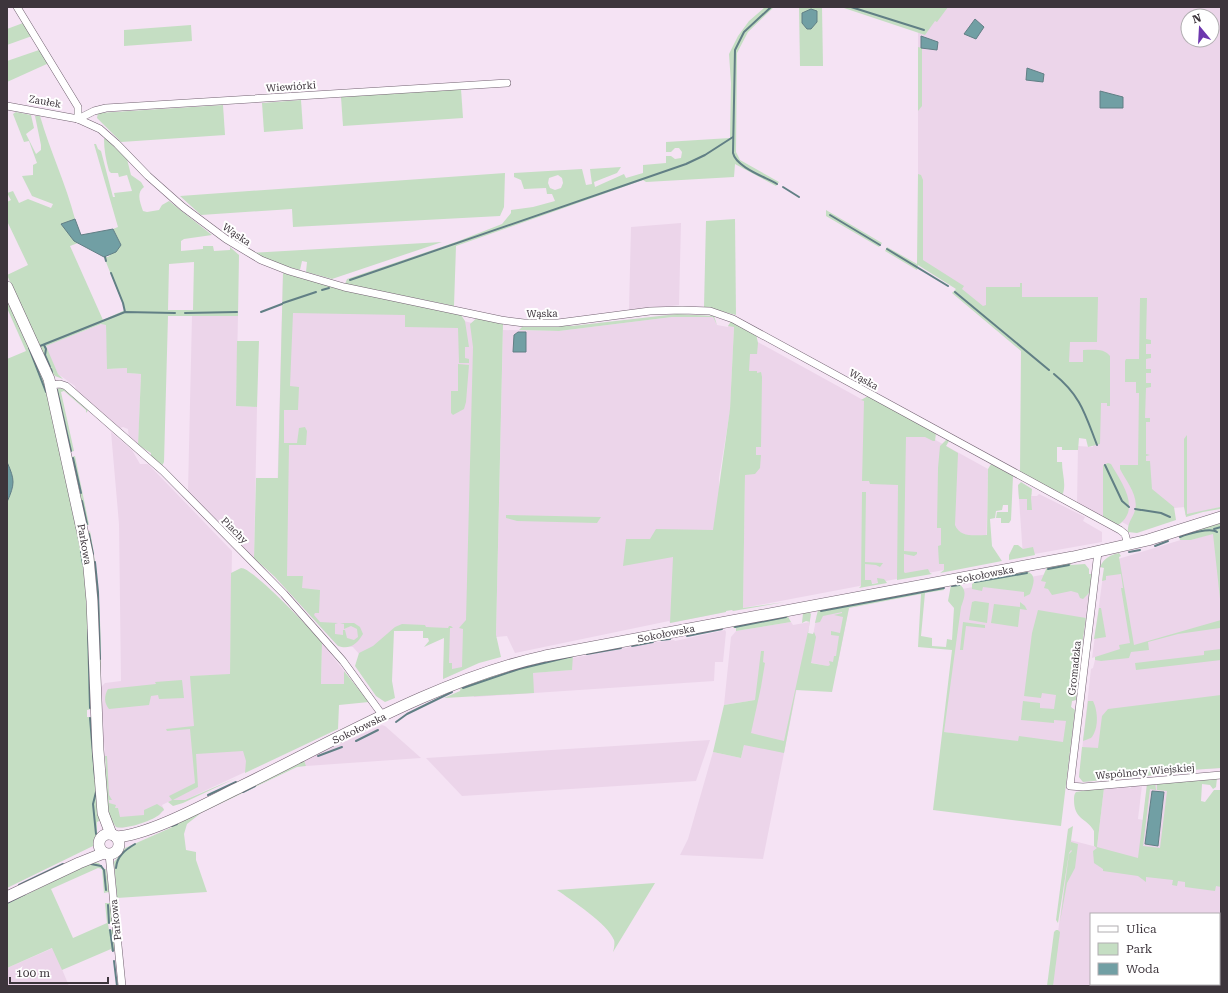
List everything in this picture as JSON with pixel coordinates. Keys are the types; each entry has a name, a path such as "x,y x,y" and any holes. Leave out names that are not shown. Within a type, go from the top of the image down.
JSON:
{"street":[{"path":"17,7 78,107 78,119"},
{"name":"Wiewiórki","path":"78,119 94,111 106,108 508,83"},
{"name":"Zaułek","path":"7,106 78,119"},
{"name":"Wąska","path":"78,119 104,132 159,186 215,231 246,253 279,268 350,289 511,322 558,323 669,310 715,312 733,319 764,335 1120,530 1125,534 1128,545"},
{"name":"Parkowa","path":"7,287 35,347 50,385 81,521 91,578 96,732 103,814 101,821 108,844 122,986"},
{"name":"Piachy","path":"50,385 59,384 66,386 163,471 302,614 343,661 383,716"},
{"name":"Sokołowska","path":"108,844 140,834 232,791 420,699 476,676 529,660 1098,552 1128,545 1221,517"},
{"name":"Gromadzka","path":"1070,786 1098,552"},
{"name":"Wspólnoty Wiejskiej","path":"1070,786 1083,787 1221,774"},
{"path":"7,897 79,863 108,844"}],"shaded area":[{"path":"944,7 1221,7 1220,507 1189,515 1185,515 1185,507 1174,508 1133,528 1122,522 1118,525 1077,503 1078,446 1093,447 1086,409 950,282 918,261 918,32 925,34"},
{"path":"681,223 679,305 629,310 631,227"},
{"path":"283,273 353,292 461,315 464,321 472,323 477,318 467,668 443,679 445,631 394,631 361,656 353,647 337,645 275,577"},
{"path":"192,316 238,316 236,406 257,407 254,558 233,536 233,528 216,519 188,491"},
{"path":"672,317 713,317 717,325 728,327 734,326 730,411 719,478 720,613 670,623 669,621 515,653 507,636 496,637 503,330 559,331"},
{"path":"102,324 106,325 108,369 127,368 127,373 141,374 138,447 129,439 128,429 123,427 118,429 109,422 109,419 76,390 75,386 58,374 45,346"},
{"path":"747,336 988,469 986,562 743,608"},
{"path":"111,432 132,450 140,464 148,464 232,551 230,675 190,676 263,749 299,747 185,800 172,800 162,805 164,810 160,814 143,822 122,828 116,827 112,821 104,774 106,766 104,742 102,742 101,687 105,683 121,681 119,524"},
{"path":"1018,485 1032,493 1031,496 1037,496 1039,494 1085,517 1083,521 1102,532 1102,542 1023,556"},
{"path":"1221,531 1221,768 1159,772 1156,775 1083,782 1079,777 1091,669 1093,668 1095,660 1095,657 1092,658 1104,568 1118,559 1184,539 1191,540"},
{"path":"1081,568 1091,579 1081,653 1029,674 1079,681 1076,700 1072,701 1071,707 1075,710 1070,748 943,732 962,589"},
{"path":"849,608 837,668 808,662 817,614"},
{"path":"791,622 793,625 810,622 763,859 680,855 688,839 713,752 741,758 755,700 724,705 731,637 736,631"},
{"path":"725,630 723,662 715,662 714,681 474,697 472,686 503,675 571,670 573,658 657,642 675,641"},
{"path":"322,643 344,671 344,684 321,684"},
{"path":"382,725 421,758 306,766 304,760"},
{"path":"710,740 696,781 462,796 426,758"},
{"path":"1147,784 1171,784 1221,843 1221,986 1051,986 1070,840 1097,847 1104,788 1124,786 1131,788 1131,785 1142,785 1138,819 1143,820"},
{"path":"53,948 69,986 7,986 7,968"}],"green space":[{"path":"765,7 774,7 748,32 737,53 736,152 740,160 779,182 776,186 735,164 734,177 646,182 643,180 456,246 454,306 345,284 347,279 456,242 502,224 511,213 511,210 533,207 555,201 552,194 547,194 546,188 524,189 521,180 514,177 514,173 582,169 586,185 592,184 590,169 621,167 617,173 594,182 595,187 624,174 626,178 643,173 643,165 666,163 666,156 671,156 675,159 681,158 682,152 679,148 675,148 671,152 666,152 666,142 730,138 731,83 729,54 738,36 749,21","holes":["558,175 562,178 563,183 561,188 555,190 550,188 548,183 549,178"]},
{"path":"799,7 822,7 823,66 800,66"},
{"path":"841,7 948,7 925,35"},
{"path":"23,23 32,36 7,45 7,29"},
{"path":"191,25 192,41 124,46 124,30"},
{"path":"918,47 922,48 922,106 918,111"},
{"path":"39,50 49,63 7,82 7,61"},
{"path":"461,89 463,118 343,126 341,97"},
{"path":"301,100 303,129 264,132 262,103"},
{"path":"223,105 225,135 121,142 97,118 98,113"},
{"path":"16,112 31,115 34,128 26,134 36,154 41,150 41,145 35,116 40,116 75,219 61,224 78,243 70,246 103,320 125,310 104,257 108,257 121,245 113,229 118,227 94,144 96,144 98,149 101,151 113,197 115,197 114,193 132,191 127,175 119,177 118,173 111,173 109,171 105,151 105,138 127,159 131,175 141,182 144,187 139,195 143,211 147,212 159,210 162,205 169,201 212,235 184,239 181,241 181,251 203,249 203,246 213,246 214,251 230,250 230,247 239,255 238,316 168,316 164,462 162,466 151,457 151,453 138,445 141,374 127,373 127,368 107,369 106,325 101,324 46,346 58,374 63,379 55,376 50,370 7,275 28,265 7,221 7,202 11,200 7,193 13,191 19,203 28,199 51,208 53,204 32,196 22,176 33,175 33,165 37,163 29,141 24,142 13,114","holes":["194,262 193,310 168,310 169,264"]},
{"path":"505,173 504,207 500,216 293,227 292,209 201,215 180,196"},
{"path":"918,174 921,175 923,180 923,260 964,286 962,289 983,306 986,305 986,287 1020,287 1020,283 1022,283 1022,297 1098,297 1097,342 1070,342 1069,362 1083,362 1083,350 1094,350 1108,353 1110,356 1110,406 1107,406 1107,403 1101,403 1100,444 1088,447 1086,439 1079,438 1078,450 1062,450 1062,447 1057,447 1057,462 1062,462 1064,479 1062,496 1020,473 1021,351 952,293 956,289 918,265 917,270 885,251 887,247 917,264"},
{"path":"826,210 882,243 879,247 826,216"},
{"path":"735,219 736,315 704,307 706,221"},
{"path":"442,242 332,279 306,272 307,262 302,261 300,270 284,266 251,253"},
{"path":"283,273 353,292 461,315 465,321 469,347 465,347 465,358 469,359 469,363 459,363 458,328 405,327 405,315 293,313 290,386 299,387 298,410 284,410 284,443 297,443 299,428 305,427 307,431 306,445 289,445 287,576 303,576 302,588 320,590 319,613 315,613 314,615 320,622 338,623 335,624 335,634 343,635 343,630 345,630 347,638 354,640 358,637 357,629 351,626 344,629 344,624 340,623 354,623 360,627 363,634 361,638 350,647 338,646 275,577 254,558 256,478 278,478"},
{"path":"7,295 43,374 85,560 92,709 87,710 87,717 92,717 100,811 99,821 97,822 97,834 93,846 7,888 7,502 13,487 13,478 7,462 7,359 26,351 7,308"},
{"path":"1140,298 1147,298 1146,339 1151,340 1151,344 1146,344 1146,354 1151,354 1151,358 1146,359 1146,369 1151,369 1151,373 1146,373 1146,383 1151,383 1151,387 1146,388 1145,418 1150,418 1150,422 1146,422 1146,454 1150,455 1146,456 1146,461 1150,461 1152,489 1174,507 1176,520 1137,533 1128,532 1129,523 1136,505 1134,494 1120,469 1120,465 1138,465 1139,393 1136,393 1136,382 1125,382 1125,361 1126,359 1139,359"},
{"path":"677,314 714,316 717,325 713,317 672,317 559,331 519,330 523,326 572,326"},
{"path":"477,318 503,324 496,635 501,657 479,663 443,679 444,638 424,647 429,641 428,638 423,638 423,631 394,631 392,681 395,698 385,702 376,696 355,666 359,653 373,646 395,627 402,624 448,628 451,626 453,628 450,628 449,663 452,663 452,669 462,667 463,629 459,628 466,620 473,347 470,324"},
{"path":"731,321 756,334 758,343 757,354 750,354 749,371 757,371 757,373 761,372 762,377 761,447 756,447 756,455 761,455 760,468 755,474 745,475 743,608 785,602 726,611 670,623 673,557 623,566 626,539 650,539 656,529 713,530 730,409 734,327 728,326"},
{"path":"237,341 259,341 257,407 236,406"},
{"path":"458,364 469,365 466,402 464,409 453,415 451,413 451,391 458,391"},
{"path":"59,388 65,389 88,410 86,413 86,410 64,391 61,392 74,451 70,452 56,390"},
{"path":"868,396 936,433 935,441 925,437 906,437 904,551 917,552 917,554 914,556 904,554 904,572 928,569 932,574 897,580 898,485 870,484 869,481 862,481 864,401 861,400"},
{"path":"1187,435 1187,514 1220,507 1220,509 1186,517 1184,507 1184,439"},
{"path":"947,439 949,441 946,446 958,453 955,525 957,529 968,535 987,535 988,469 991,464 1013,476 1011,520 1009,523 1001,523 1001,518 996,518 997,512 1008,512 1008,505 1003,505 1002,510 996,511 995,518 990,519 992,546 1002,561 940,573 944,570 944,564 939,564 938,546 941,545 941,528 937,528 938,468 940,446"},
{"path":"75,456 89,525 86,525 71,457"},
{"path":"1108,463 1111,464 1124,487 1129,503 1125,519 1118,525 1103,517 1103,465"},
{"path":"1021,482 1032,489 1032,510 1027,510 1027,499 1019,499 1018,485"},
{"path":"862,492 866,492 865,562 883,563 880,567 865,564 865,580 871,580 872,584 878,583 877,578 884,579 887,583 859,588 861,586"},
{"path":"506,515 601,517 597,523 517,521 506,518"},
{"path":"1221,523 1221,608 1213,534 1191,540 1180,540 1179,536 1195,529"},
{"path":"90,531 96,568 99,606 101,680 99,681 88,532"},
{"path":"1014,545 1018,545 1023,549 1033,547 1035,555 1009,560 1009,555"},
{"path":"1119,553 1121,556 1119,557 1134,645 1221,620 1221,634 1220,628 1178,634 1148,642 1149,650 1131,652 1129,658 1101,661 1095,660 1095,657 1120,649 1119,645 1130,643 1121,588 1123,588 1121,574 1106,576 1106,580 1102,581 1104,568 1100,567 1103,561 1108,557"},
{"path":"1070,562 1071,565 1085,564 1089,569 1089,574 1092,574 1087,610 1089,593 1083,599 1080,598 1078,593 1071,591 1052,595 1048,589 1044,588 1046,582 1041,581 1047,567"},
{"path":"241,568 247,570 267,586 291,609 322,643 321,684 344,684 344,671 369,702 339,705 338,729 245,773 246,761 243,751 196,754 198,787 173,800 185,800 236,778 183,803 173,806 168,802 172,800 169,796 195,783 190,729 167,731 166,729 194,726 190,676 230,674 231,573"},
{"path":"1026,571 1032,575 1034,581 1030,594 1024,597 1024,592 983,587 982,591 972,589 972,584 978,579"},
{"path":"959,584 964,589 964,594 944,732 1018,741 1019,736 1063,742 1066,721 1054,720 1054,723 1021,720 1023,701 1040,703 1040,708 1054,709 1056,695 1042,693 1041,698 1024,696 1032,633 1038,610 1086,618 1076,700 1072,701 1071,707 1075,710 1061,826 933,810 952,650 918,647 921,594 849,608 832,692 796,690 784,753 744,745 741,758 713,752 724,705 755,700 761,651 764,651 763,662 765,663 751,733 784,741 809,626 808,633 813,634 814,632 816,637 811,663 828,666 830,665 829,661 833,662 834,656 836,656 839,636 831,635 831,631 840,633 843,617 834,615 842,612 823,616 820,622 815,623 818,610 944,585 944,590 925,593 921,636 932,638 932,646 946,647 947,639 952,640 954,608 948,601 951,585"},
{"path":"972,602 989,603 987,623 969,620"},
{"path":"1020,602 1027,610 1020,609 1018,627 991,623 994,604 1020,607"},
{"path":"1099,608 1101,608 1106,637 1094,639"},
{"path":"809,612 811,614 810,622 806,621 802,623 803,613"},
{"path":"787,615 791,622 736,631 736,628 733,628 734,624"},
{"path":"963,622 985,625 985,628 966,626 963,650 960,650"},
{"path":"1221,649 1221,660 1136,670 1135,663 1204,655 1204,651"},
{"path":"573,655 572,670 533,673 534,693 444,698 460,691 461,687 506,670"},
{"path":"182,680 184,698 159,699 158,695 151,696 149,705 109,709 105,702 108,689 156,684 155,682"},
{"path":"1221,695 1221,768 1159,772 1156,775 1083,782 1079,777 1082,747 1098,748 1102,716 1108,709"},
{"path":"1088,701 1093,701 1095,705 1097,720 1094,734 1091,738 1083,741"},
{"path":"105,756 107,756 109,795 112,800 109,800 109,803 116,805 115,808 118,808 120,817 144,815 144,810 157,804 164,810 156,817 132,826 120,828 116,827 112,821 109,821 104,774 106,769"},
{"path":"304,760 306,766 297,767 201,813 187,824 184,834 186,850 196,852 196,860 207,892 117,898 114,862 125,848 168,829 172,827 171,824"},
{"path":"1217,778 1216,787 1213,789 1210,785 1202,784 1201,801 1205,802 1214,790 1221,790 1221,887 1216,886 1215,891 1185,887 1185,882 1178,881 1177,886 1172,885 1173,880 1146,877 1146,882 1138,876 1103,871 1103,869 1094,863 1093,851 1097,848 1094,846 1094,831 1076,811 1074,795 1076,792 1082,791 1082,789 1104,788 1097,847 1138,858 1147,784 1155,782 1156,790 1150,789 1143,846 1160,848 1167,791 1157,790 1157,782"},
{"path":"1073,826 1070,848 1071,842 1078,844 1075,868 1067,883 1060,922 1069,854 1072,851 1071,850 1069,853 1058,923 1056,920 1068,829"},
{"path":"93,862 99,863 104,869 106,869 109,892 104,893 102,869 98,868 51,889 73,938 107,923 105,903 110,903 112,922 108,924 109,930 113,930 115,951 111,951 111,949 62,970 52,948 7,968 7,904"},
{"path":"655,883 613,952 614,940 605,927 557,890"},
{"path":"1056,930 1060,932 1053,986 1047,986 1054,932"}],"water":[{"path":"811,9 817,11 817,22 811,29 807,29 802,23 802,13"},
{"path":"975,19 984,27 976,39 964,34"},
{"path":"921,36 938,42 937,50 921,48"},
{"path":"1027,68 1044,74 1043,82 1026,80"},
{"path":"1100,91 1123,97 1123,108 1100,108"},
{"path":"75,219 81,235 113,229 121,245 116,252 104,257 74,241 61,224"},
{"path":"518,332 526,332 526,352 513,352 514,335"},
{"path":"7,462 12,473 13,486 7,502"},
{"path":"1152,791 1164,792 1158,846 1145,844"}],"waterway":[{"path":"771,7 744,32 735,50 733,153 739,163 777,184"},
{"path":"851,7 924,30"},
{"path":"350,280 686,164 705,155 733,137"},
{"path":"783,187 799,197"},
{"path":"830,215 880,245"},
{"path":"887,249 948,286"},
{"path":"105,257 106,261"},
{"path":"111,273 125,312"},
{"path":"322,290 329,288"},
{"path":"283,303 316,292"},
{"path":"955,292 1049,370"},
{"path":"261,312 282,304"},
{"path":"40,346 125,312 175,313"},
{"path":"185,313 237,312"},
{"path":"44,345 46,349 45,355 50,367"},
{"path":"29,348 46,392"},
{"path":"1054,374 1070,390 1081,406 1097,445"},
{"path":"57,390 71,451"},
{"path":"73,458 81,493"},
{"path":"1105,465 1122,501 1129,507"},
{"path":"82,501 87,524"},
{"path":"1135,509 1141,510"},
{"path":"1142,510 1161,513 1170,517"},
{"path":"1214,529 1221,527"},
{"path":"1180,537 1210,530 1217,532"},
{"path":"89,534 93,554"},
{"path":"1155,546 1168,541"},
{"path":"1129,552 1140,550"},
{"path":"81,552 83,564"},
{"path":"95,562 98,592 100,659"},
{"path":"1048,569 1069,565"},
{"path":"975,582 1027,573"},
{"path":"952,586 959,585"},
{"path":"821,611 944,588"},
{"path":"735,627 786,617"},
{"path":"687,636 722,629"},
{"path":"88,630 90,708"},
{"path":"661,640 670,639"},
{"path":"632,646 653,642"},
{"path":"587,654 621,648"},
{"path":"463,688 519,669 573,656"},
{"path":"396,722 407,714 452,692"},
{"path":"90,718 95,778"},
{"path":"356,741 378,730"},
{"path":"318,756 342,747"},
{"path":"208,795 236,782"},
{"path":"243,792 255,786"},
{"path":"96,792 93,804 96,834"},
{"path":"172,826 177,824"},
{"path":"116,868 118,860 122,854 135,844"},
{"path":"19,885 63,864"},
{"path":"91,864 101,866"},
{"path":"101,866 104,870 106,890"},
{"path":"7,903 25,894"},
{"path":"108,905 109,923"},
{"path":"110,930 113,951"},
{"path":"114,961 117,986"}]}
